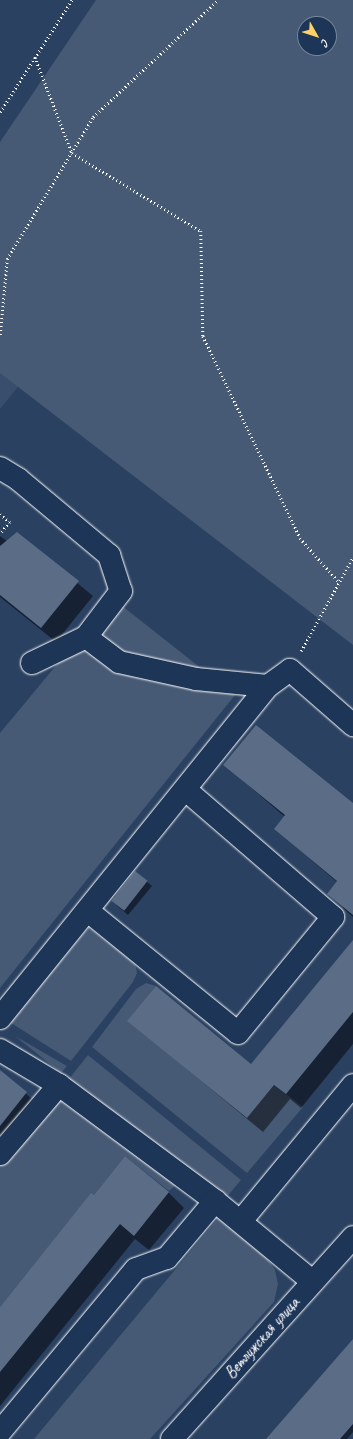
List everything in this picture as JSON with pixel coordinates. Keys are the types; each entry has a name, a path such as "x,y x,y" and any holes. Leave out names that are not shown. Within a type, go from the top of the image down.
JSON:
{"main road":[{"path":"0,468 18,479 109,555 121,591 86,637 32,662"},
{"path":"86,637 119,662 196,679 268,686"},
{"path":"0,1018 186,790 268,686 290,670 353,725"},
{"path":"88,911 238,1033 333,917 186,790"},
{"path":"0,1050 59,1085 241,1221 312,1281"},
{"path":"0,1154 59,1085"},
{"path":"241,1221 353,1085"},
{"path":"0,1432 136,1269 168,1258 215,1201"},
{"name":"Ветлужская улица","path":"172,1439 353,1237"}],"path":[{"path":"0,112 72,0"},
{"path":"0,335 7,260 93,117 218,0"},
{"path":"35,57 72,153 201,231 203,336 300,538 339,582"},
{"path":"0,514 10,522 0,534"},
{"path":"290,670 353,557"}],"shaded area":[{"path":"96,0 353,0 353,645 0,373 0,142"},
{"path":"0,341 34,367 0,409"},
{"path":"112,598 235,695 0,988 0,733"},
{"path":"89,927 135,963 137,973 133,982 71,1061 8,1021"},
{"path":"146,983 156,986 128,1021 247,1118 274,1085 303,1107 247,1173 92,1047 136,989"},
{"path":"15,1036 67,1066 61,1073"},
{"path":"88,1055 241,1180 225,1199 68,1080"},
{"path":"56,1094 178,1183 169,1191 125,1156 94,1195 91,1194 0,1307 0,1160"},
{"path":"219,1217 264,1253 275,1270 278,1284 274,1302 150,1439 34,1439"}],"building":[{"path":"17,532 79,581 41,628 0,595 0,546"},
{"path":"256,725 353,803 353,915 327,894 337,881 274,829 285,815 223,765"},
{"path":"135,871 148,881 124,911 112,901"},
{"path":"353,940 353,1012 286,1094 274,1085 247,1118 127,1021 156,986 251,1064"},
{"path":"0,1070 27,1092 0,1126"},
{"path":"125,1156 169,1192 134,1236 120,1224 0,1372 0,1307 91,1193 94,1195"},
{"path":"353,1339 353,1424 340,1439 266,1439"}]}
